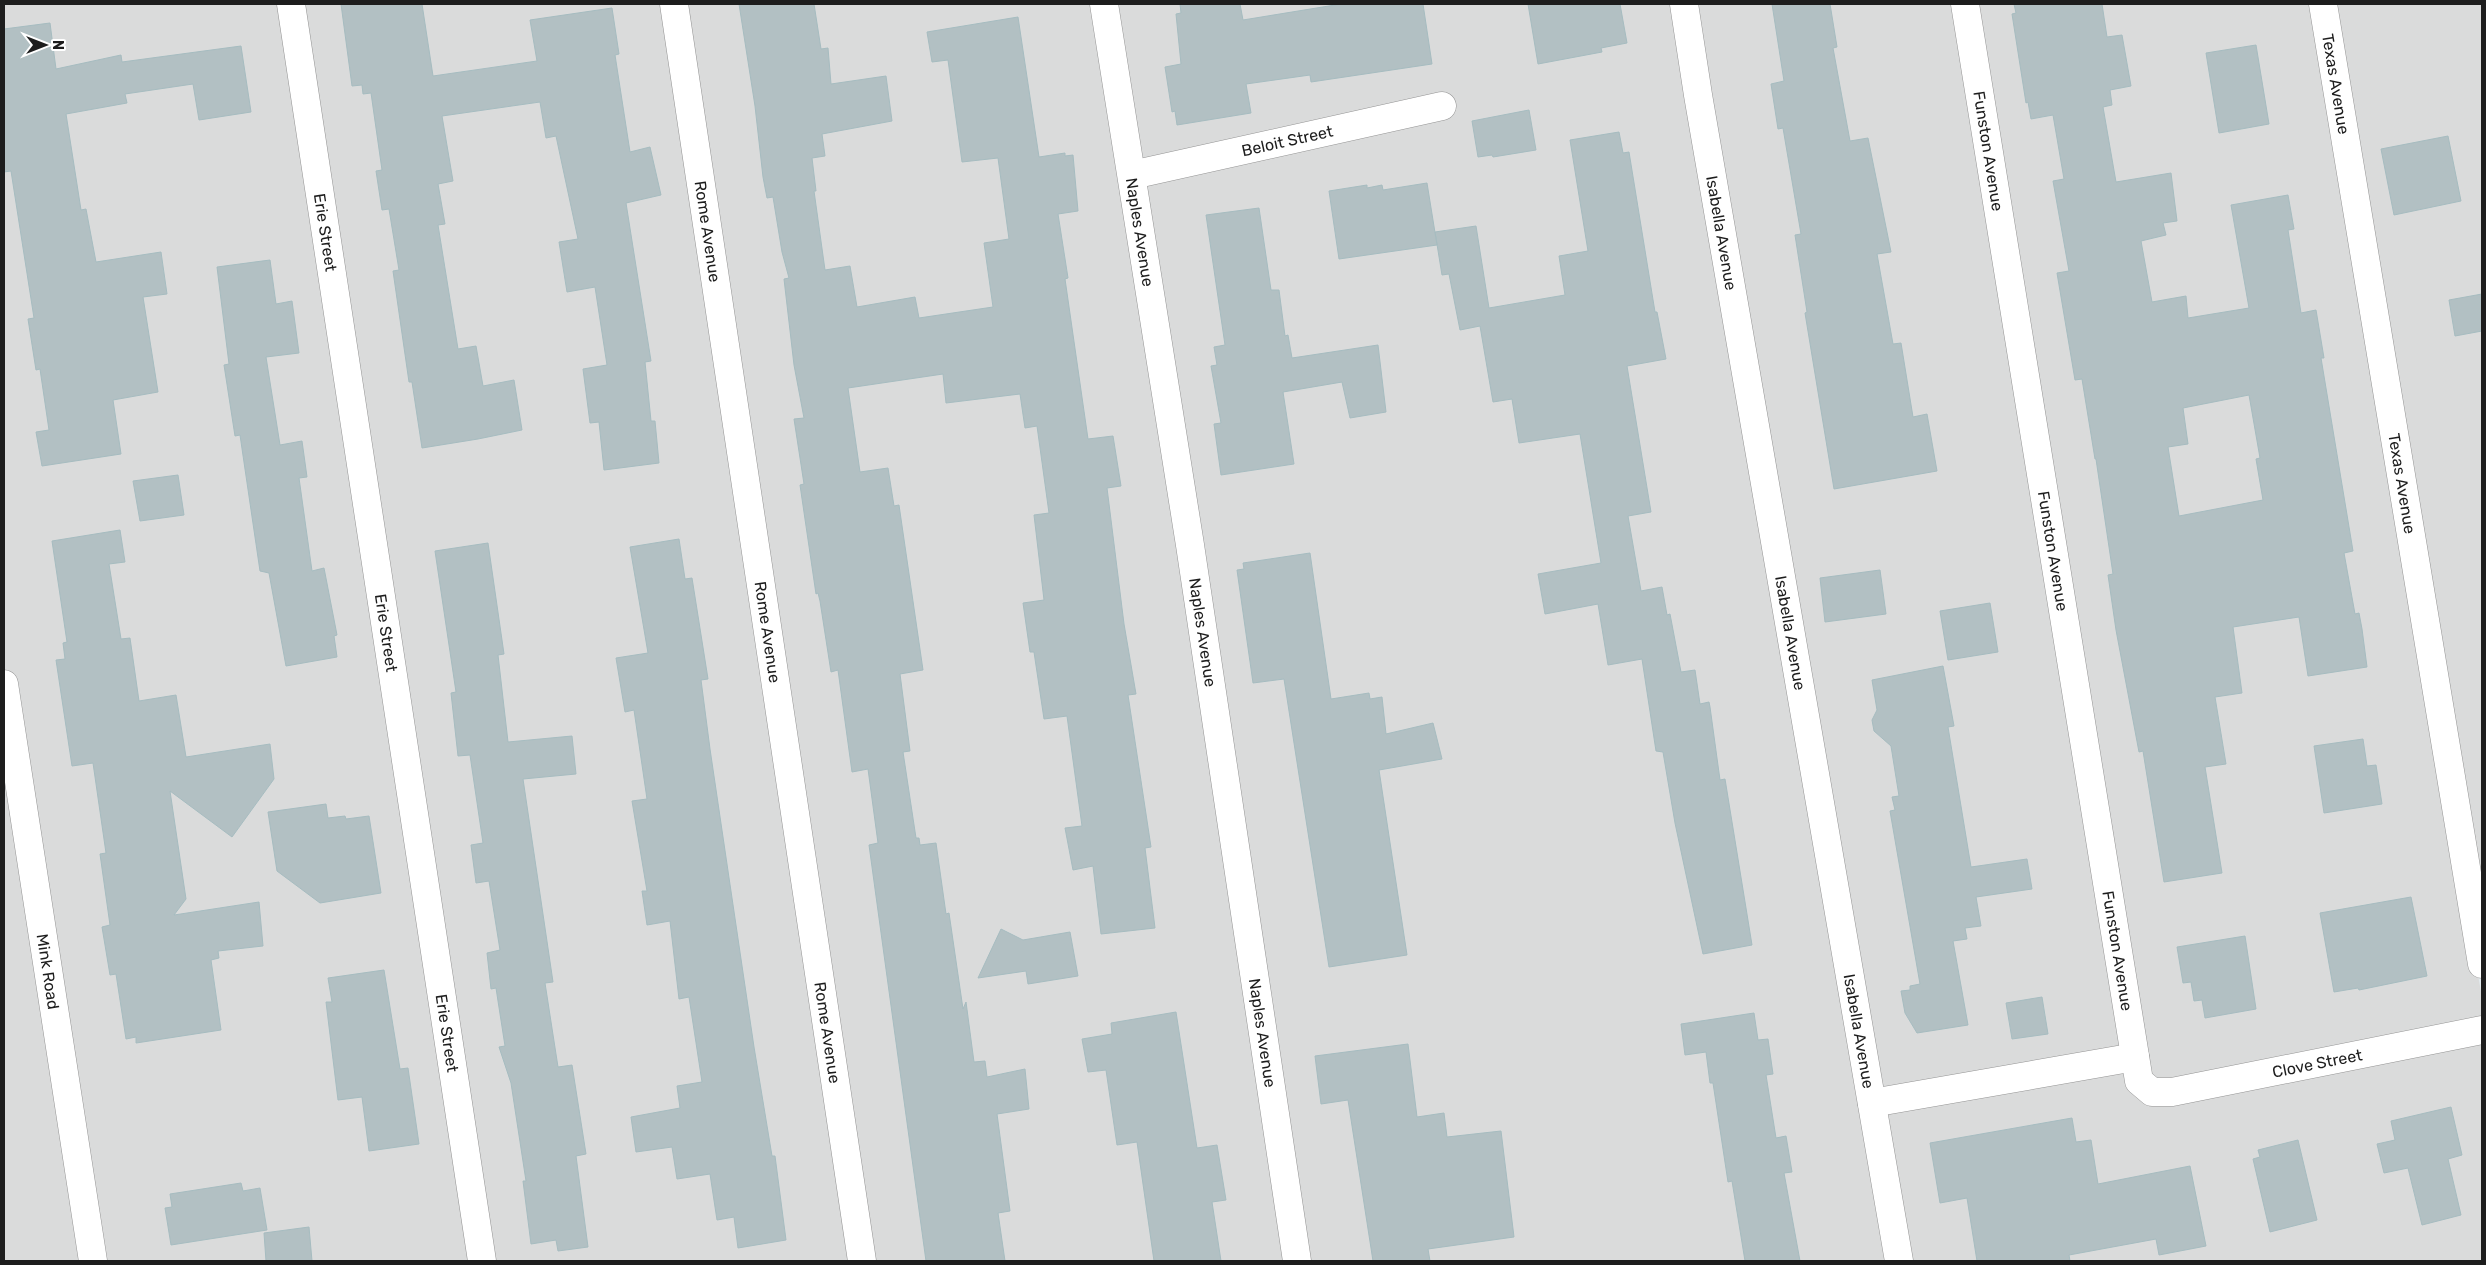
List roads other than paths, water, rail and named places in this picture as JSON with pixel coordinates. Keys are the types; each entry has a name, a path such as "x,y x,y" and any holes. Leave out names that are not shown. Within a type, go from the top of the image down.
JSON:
{"street":[{"name":"Erie Street","path":"291,4 482,1261"},
{"name":"Rome Avenue","path":"674,4 862,1261"},
{"name":"Naples Avenue","path":"1104,4 1191,555 1297,1261"},
{"name":"Isabella Avenue","path":"1684,4 1698,95 1899,1261"},
{"name":"Funston Avenue","path":"1965,4 2139,1081 2152,1092"},
{"name":"Texas Avenue","path":"2323,4 2482,964"},
{"name":"Beloit Street","path":"1132,175 1442,106"},
{"name":"Mink Road","path":"4,684 93,1261"},
{"name":"Clove Street","path":"2152,1092 2172,1092 2482,1030"},
{"path":"1872,1103 2135,1057"}]}
